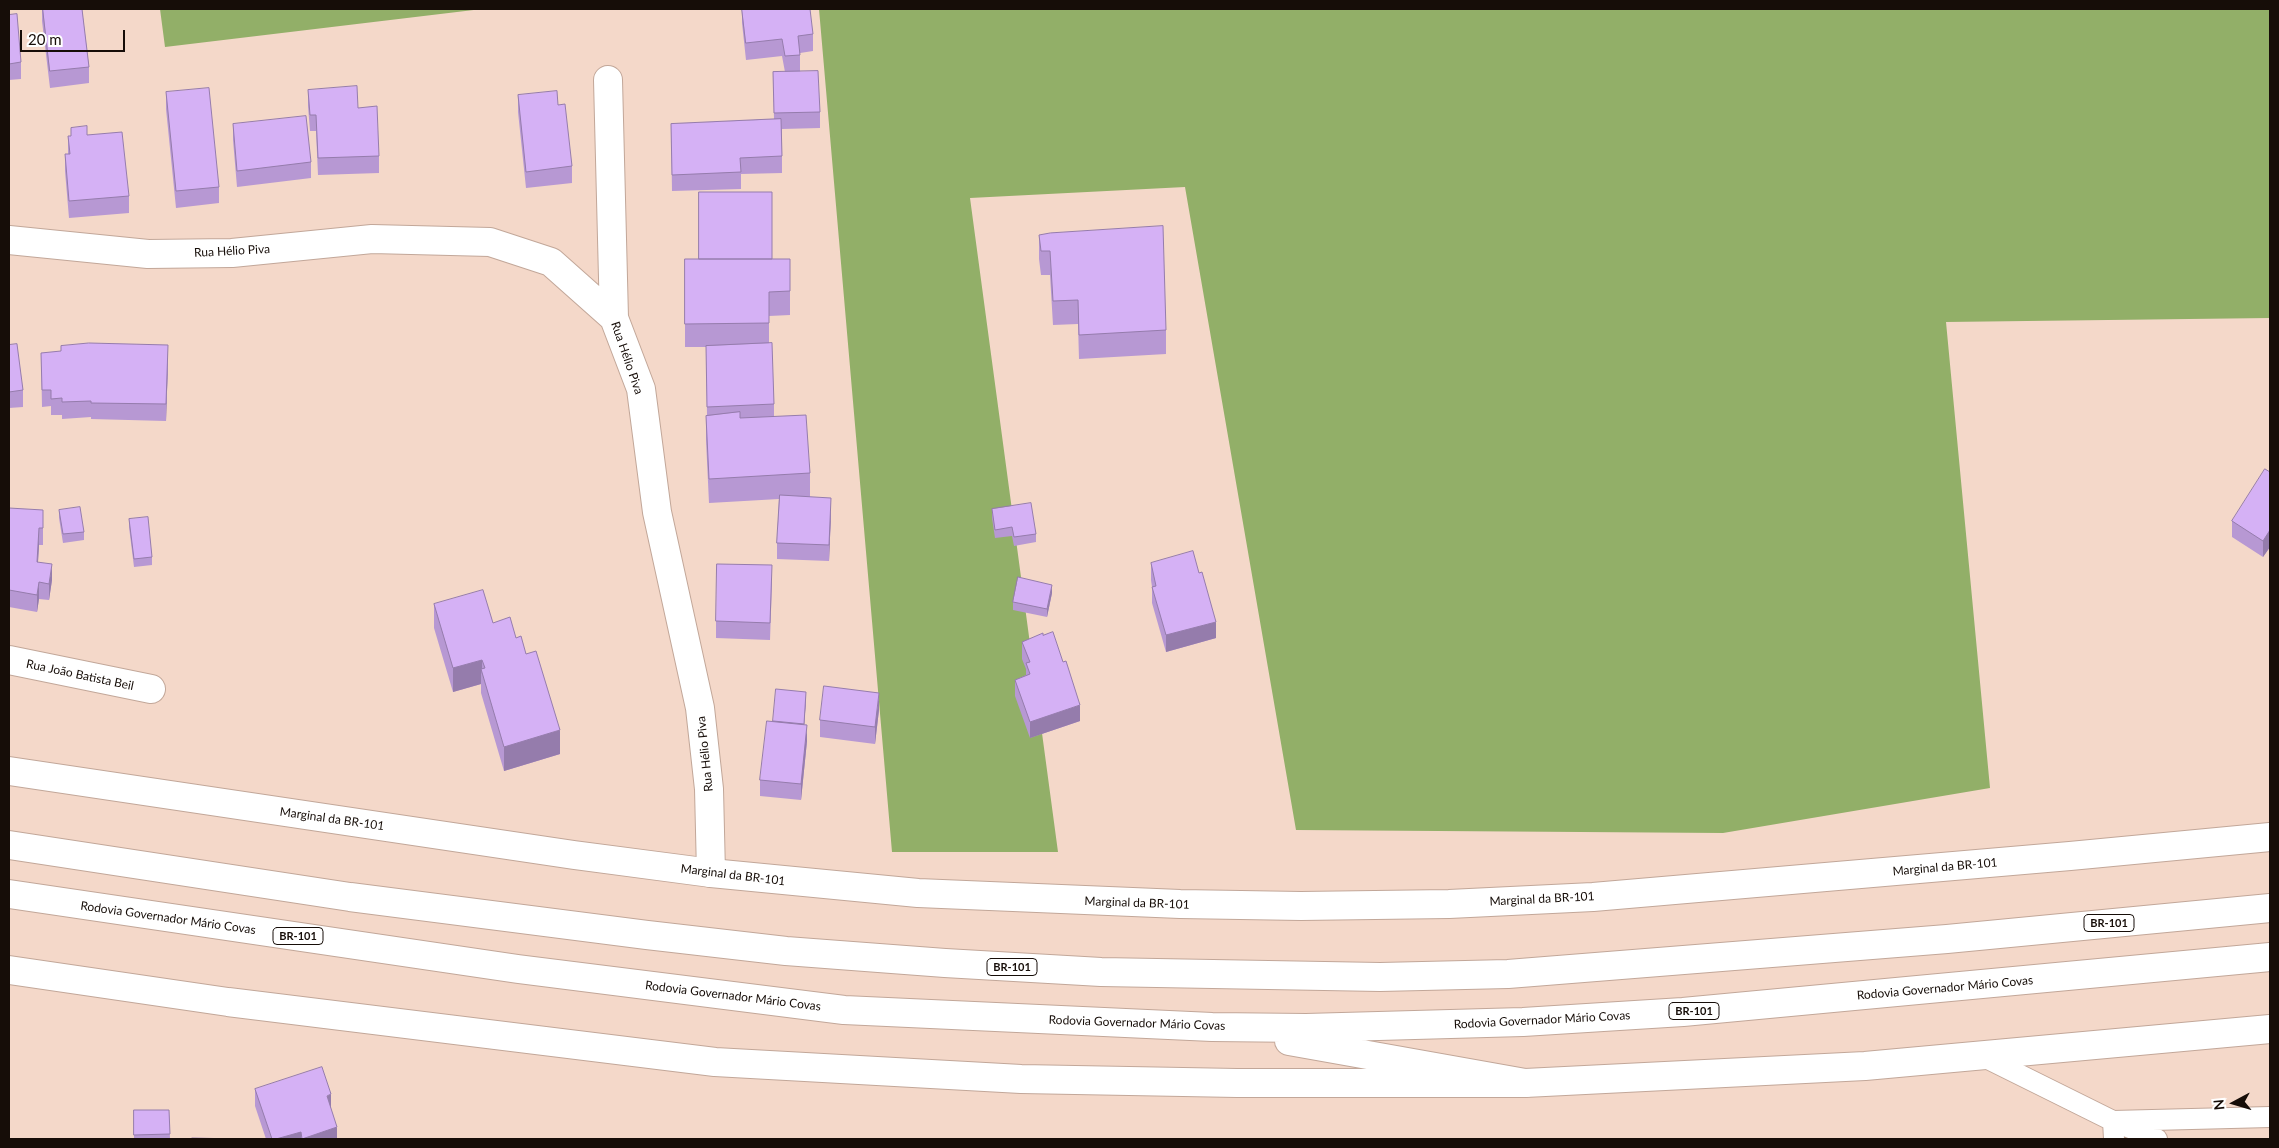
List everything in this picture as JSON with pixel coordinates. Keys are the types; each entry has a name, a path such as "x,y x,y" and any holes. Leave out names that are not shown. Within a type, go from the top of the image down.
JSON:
{"main road":[{"path":"608,80 614,318"},
{"name":"Rua Hélio Piva","path":"9,240 148,254 232,253 372,239 490,242 551,262 614,318 641,389 657,512 700,708 709,789 711,873"},
{"name":"Rua João Batista Beil","path":"9,660 152,689"},
{"name":"Marginal da BR-101","path":"9,772 564,854 711,873 918,893 1057,900 1301,906 1450,904 1593,897 2270,837"},
{"name":"BR-101","path":"9,845 360,898 647,935 796,951 945,963 1101,972 1380,977 1508,974 1947,939 2270,908"},
{"name":"Rodovia Governador Mário Covas","path":"9,894 518,969 844,1010 1212,1027 1372,1027 1561,1020 1683,1012 2270,957"},
{"path":"9,970 228,1002 715,1062 1021,1079 1237,1083 1525,1082 1865,1066 1978,1054 2270,1029"},
{"path":"1212,1027 1525,1082"}],"lane":[{"path":"1978,1054 2113,1130 2157,1139"},
{"path":"2113,1130 2270,1117"}],"green space":[{"path":"160,9 482,9 165,47"},
{"path":"819,9 2270,9 2270,318 1946,322 1990,788 1723,833 1296,830 1185,187 970,198 1058,852 892,852"}],"building":[{"path":"43,9 82,9 89,67 50,71"},
{"path":"742,9 810,9 813,34 798,36 800,55 785,56 782,39 746,43"},
{"path":"17,14 21,62 9,64 9,15"},
{"path":"818,71 820,112 774,113 773,72"},
{"path":"357,86 358,108 377,106 379,156 318,158 316,115 310,115 308,90"},
{"path":"209,88 219,187 176,191 166,92"},
{"path":"557,91 558,105 565,104 572,166 526,172 518,95"},
{"path":"306,116 311,162 237,171 233,124"},
{"path":"781,119 782,156 740,158 741,172 672,175 671,124"},
{"path":"87,126 87,135 122,132 129,196 69,201 65,154 70,154 68,136 71,136 71,128"},
{"path":"699,192 772,192 772,259 699,259"},
{"path":"1163,226 1166,330 1079,335 1078,300 1053,301 1050,251 1041,251 1039,235"},
{"path":"685,259 790,259 790,291 769,292 769,323 685,324"},
{"path":"89,343 168,345 166,404 91,403 91,401 62,402 62,398 51,399 51,390 42,390 41,353 61,351 61,346"},
{"path":"772,343 774,404 707,407 706,346"},
{"path":"17,344 23,390 9,392 9,345"},
{"path":"740,412 740,418 806,415 810,473 709,479 706,416"},
{"path":"2265,469 2270,472 2270,530 2263,541 2232,521"},
{"path":"780,495 831,498 829,545 777,543"},
{"path":"1031,503 1036,534 1014,537 1012,527 995,530 992,509"},
{"path":"80,507 84,532 63,534 59,510"},
{"path":"9,508 43,510 43,528 39,528 37,562 52,564 49,584 39,582 37,595 9,590"},
{"path":"148,517 152,557 134,559 129,519"},
{"path":"1193,551 1199,573 1202,572 1216,622 1166,635 1152,587 1156,586 1151,563"},
{"path":"717,564 772,565 770,623 716,621"},
{"path":"1018,577 1052,585 1047,609 1013,602"},
{"path":"483,590 493,623 510,617 516,638 521,636 526,654 536,651 560,730 504,747 481,669 485,668 482,660 453,668 434,604"},
{"path":"1053,632 1063,662 1066,661 1080,705 1030,722 1015,680 1030,674 1026,663 1030,662 1022,642 1043,633 1043,635"},
{"path":"824,686 879,693 875,727 820,720"},
{"path":"776,689 806,692 804,724 773,721"},
{"path":"767,721 807,725 801,784 760,780"},
{"path":"322,1067 331,1094 327,1096 337,1127 302,1139 301,1132 272,1139 255,1089"},
{"path":"134,1110 169,1110 170,1134 134,1135"},
{"path":"192,1138 236,1139 192,1139"}]}
